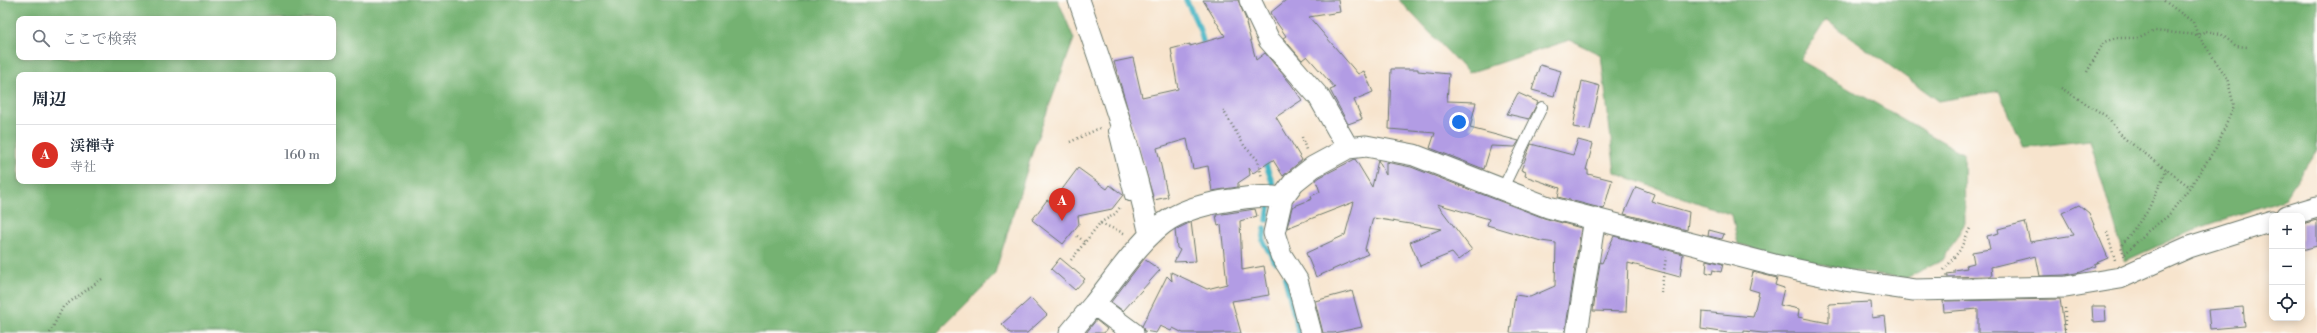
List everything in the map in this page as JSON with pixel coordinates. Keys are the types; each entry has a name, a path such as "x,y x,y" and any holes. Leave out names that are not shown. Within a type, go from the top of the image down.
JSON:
{"street":[{"path":"1079,0 1121,119 1138,178 1150,235"},
{"path":"1250,0 1269,40 1319,97 1348,148"},
{"path":"1070,333 1150,235 1169,219 1192,208 1273,197 1313,166 1348,148 1366,146 1414,155 1503,188 1548,207 1774,265 1845,280 1914,290 2066,286 2124,269 2269,222"},
{"path":"1273,197 1274,233 1281,255 1297,280 1310,333"},
{"path":"2297,213 2317,207"},
{"path":"1577,333 1595,218"},
{"path":"1094,304 1133,333"}],"lane":[{"path":"1503,188 1542,107"},
{"path":"1121,119 1113,133 1130,196"}],"path":[{"path":"2124,269 2148,231 2168,216 2190,187 2217,146 2234,106 2227,78 2198,35 2193,22 2163,0"},
{"path":"2087,72 2104,42 2110,40 2139,38 2156,31 2198,35 2206,31 2221,34 2236,46 2248,47"},
{"path":"2061,88 2106,116 2124,138 2190,187"},
{"path":"1223,110 1244,147 1258,160 1262,178 1273,197"},
{"path":"1070,142 1121,119"},
{"path":"2124,269 2121,246 2147,212 2167,169"},
{"path":"1071,260 1100,223 1115,214 1130,196"},
{"path":"1100,223 1120,232"},
{"path":"1939,274 1946,270 1960,250 1971,226"},
{"path":"2107,232 2124,269"},
{"path":"1077,236 1085,242"},
{"path":"1661,293 1669,237"},
{"path":"50,333 63,307 102,279"},
{"path":"2065,333 2066,286"}],"green space":[{"path":"0,0 1058,0 1074,39 1034,147 994,276 937,333 0,333"},
{"path":"1399,0 2317,0 2317,150 2284,199 2193,230 2125,261 2090,140 2024,148 1999,91 1939,101 1826,20 1800,60 1964,154 1965,223 1943,260 1906,278 1846,270 1738,244 1732,215 1615,173 1601,55 1570,40 1468,73"}],"building":[{"path":"1203,0 1238,0 1247,22 1246,23 1256,60 1265,53 1291,84 1302,100 1276,117 1302,160 1283,176 1273,160 1253,173 1249,168 1250,175 1238,183 1238,187 1212,191 1208,166 1193,169 1187,139 1157,148 1168,197 1154,200 1114,62 1133,58 1142,97 1178,89 1171,49 1190,44 1190,46 1225,36"},
{"path":"1286,0 1338,0 1340,12 1309,17 1358,74 1364,71 1373,92 1354,100 1362,119 1348,124 1330,90 1335,88 1307,56 1302,60 1283,38 1286,36 1270,13"},
{"path":"1540,65 1561,71 1554,96 1532,90"},
{"path":"1391,69 1418,69 1418,71 1449,74 1447,101 1476,102 1470,128 1519,141 1515,147 1491,146 1484,169 1430,148 1435,133 1389,129"},
{"path":"1582,81 1600,86 1590,130 1573,127"},
{"path":"1518,93 1538,102 1529,119 1507,114"},
{"path":"1578,140 1593,144 1586,170 1588,170 1588,174 1612,180 1604,209 1558,197 1560,188 1525,176 1526,172 1521,170 1531,144 1573,155"},
{"path":"1355,159 1372,187 1378,160 1386,175 1386,162 1411,167 1544,218 1581,228 1565,333 1510,333 1515,295 1530,297 1555,286 1556,243 1541,241 1487,225 1489,219 1437,204 1472,250 1458,260 1452,253 1420,266 1410,242 1441,229 1373,218 1365,249 1368,254 1316,277 1306,253 1345,235 1354,202 1287,228 1292,207 1312,199 1311,196 1320,192 1316,180"},
{"path":"1078,168 1107,189 1110,185 1123,195 1112,209 1078,216 1079,224 1063,244 1032,220 1047,200 1052,203"},
{"path":"1636,187 1654,194 1651,201 1689,212 1687,230 1624,214"},
{"path":"2079,205 2089,213 2108,258 2094,264 2095,266 2081,272 2065,275 2040,276 2036,256 1991,267 1992,276 1947,277 1947,274 1954,273 1954,270 1967,268 1966,265 1974,263 1972,252 1990,249 1987,236 1999,233 1998,229 2025,222 2030,242 2074,235 2062,213"},
{"path":"1255,209 1257,216 1240,221 1242,270 1264,266 1269,295 1232,301 1241,333 1183,333 1173,328 1171,331 1160,326 1156,333 1144,331 1142,326 1167,276 1172,281 1171,272 1207,289 1227,284 1221,225 1218,226 1216,215"},
{"path":"2317,220 2317,246 2305,249 2305,249 2305,223"},
{"path":"1191,222 1196,261 1174,262 1180,250 1177,248 1175,230"},
{"path":"1709,230 1724,234 1722,239 1708,236"},
{"path":"1614,236 1683,254 1680,277 1628,263 1626,312 1593,311 1600,262 1602,263"},
{"path":"1060,258 1085,279 1075,290 1051,269"},
{"path":"1144,259 1160,270 1123,311 1111,302"},
{"path":"1707,260 1723,264 1721,272 1713,270 1712,274 1706,272"},
{"path":"1753,272 1777,278 1775,285 1784,288 1780,305 1799,309 1798,317 1829,323 1829,304 1871,302 1872,318 1885,316 1887,333 1763,333 1744,331 1744,333 1728,333 1701,329 1702,312 1753,317 1759,292 1749,289"},
{"path":"1352,291 1362,327 1334,333 1323,333 1315,301"},
{"path":"1031,298 1047,315 1027,333 1010,333 1002,324"},
{"path":"2060,299 2065,333 1978,333 1978,309 1944,312 1943,301"},
{"path":"2092,306 2105,306 2106,321 2093,322"},
{"path":"2243,307 2245,326 2210,329 2208,310"},
{"path":"1096,320 1107,329 1104,333 1086,333"}],"waterway":[{"path":"1186,0 1199,27 1205,48"},
{"path":"1264,159 1273,184 1271,192"},
{"path":"1267,220 1270,201"},
{"path":"1265,228 1263,241 1275,262"},
{"path":"1285,278 1299,333"}],"place":[{"name":"渓禅寺","path":"1062,221"}]}
